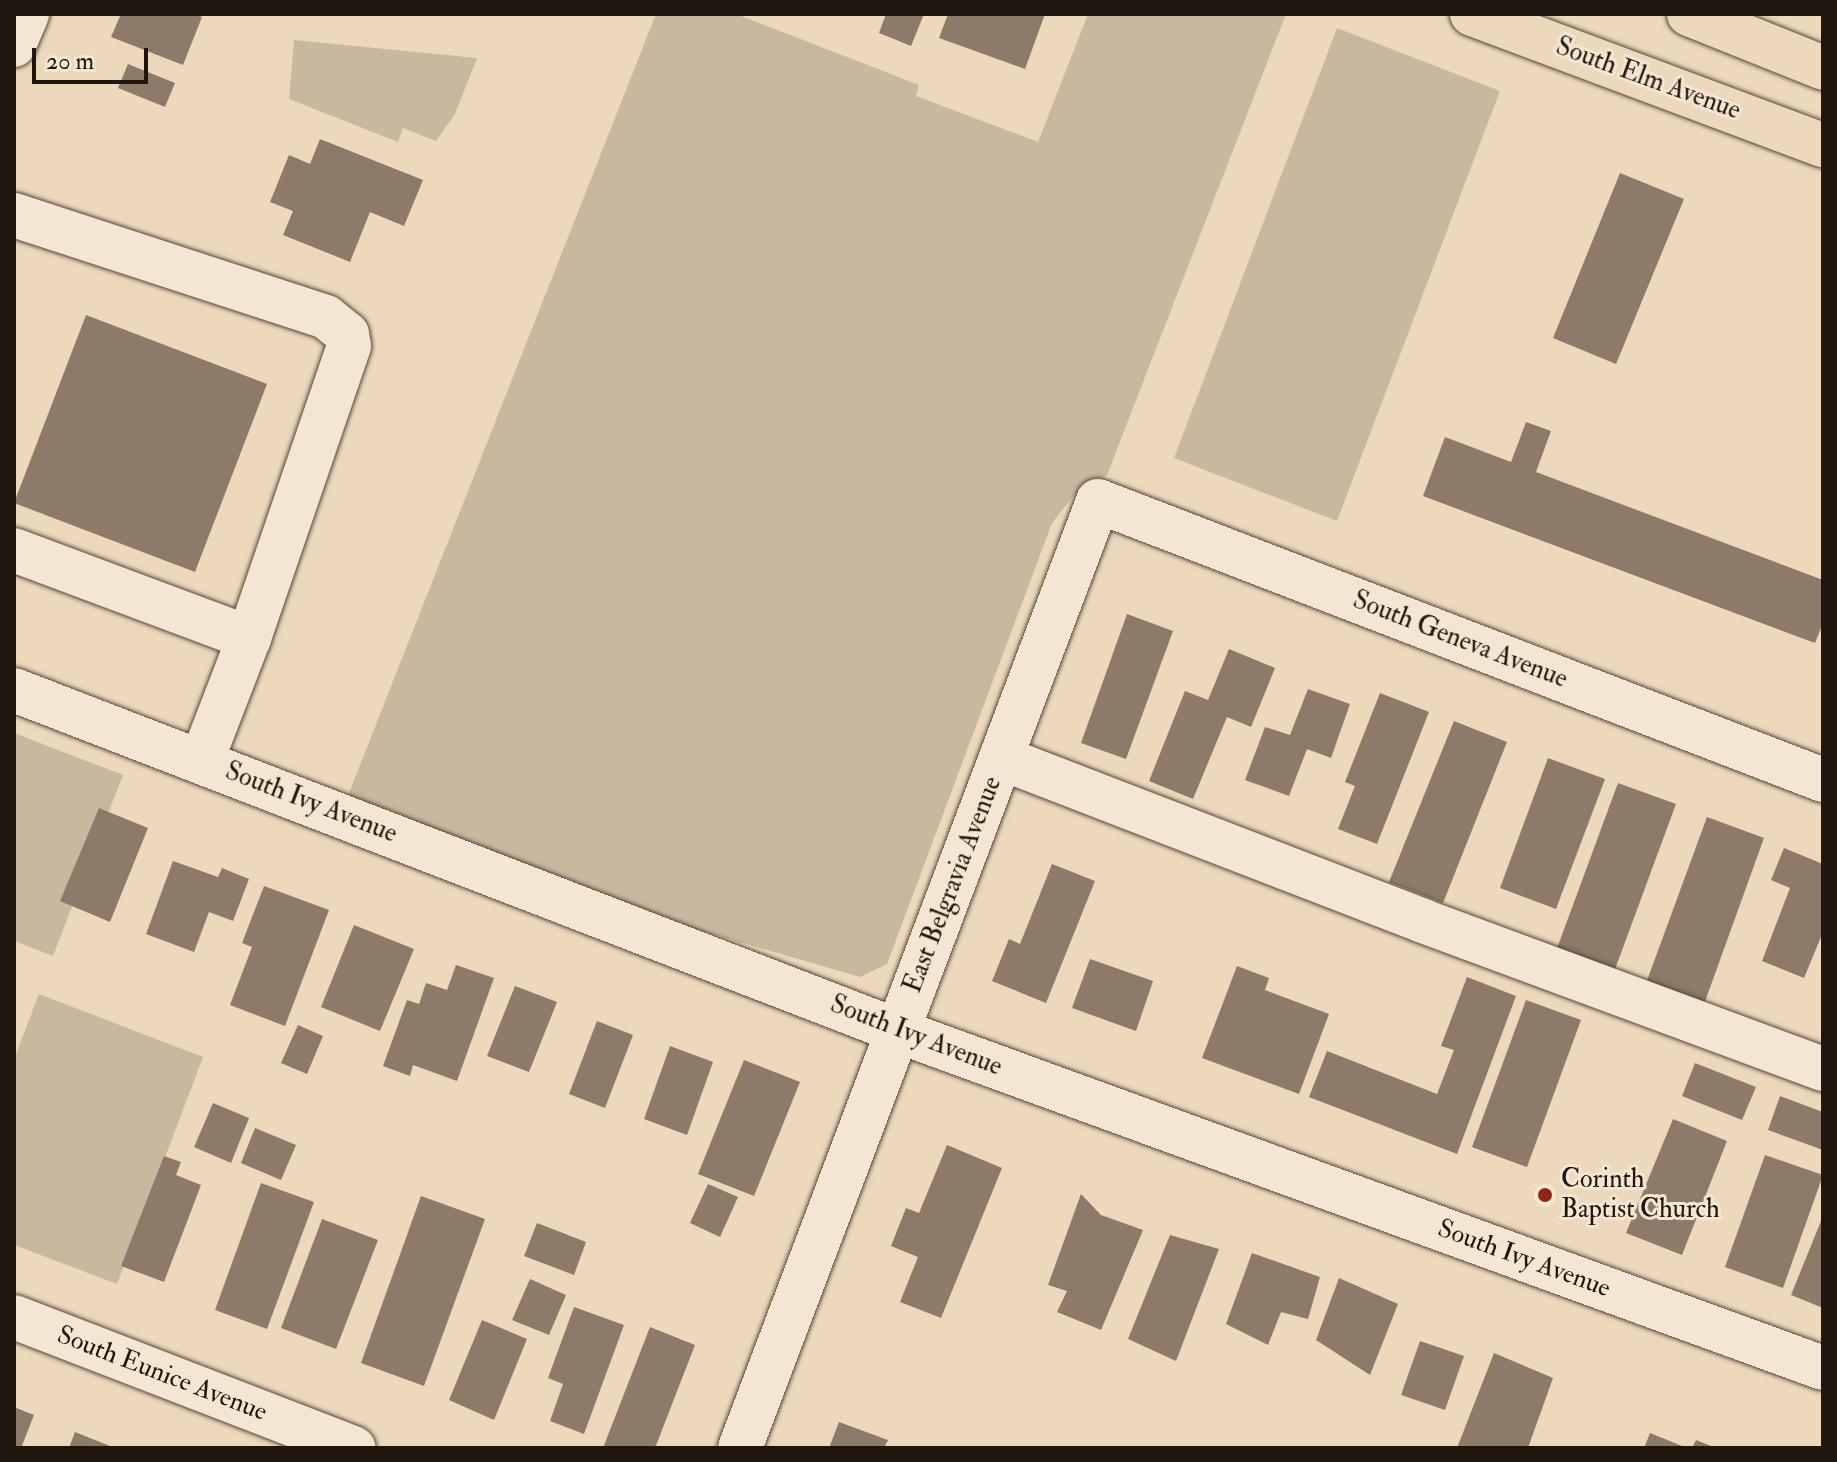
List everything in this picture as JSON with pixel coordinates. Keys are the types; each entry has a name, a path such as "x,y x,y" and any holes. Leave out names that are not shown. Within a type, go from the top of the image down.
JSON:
{"main road":[{"name":"South Elm Avenue","path":"1472,14 1823,145"},
{"path":"1689,14 1823,68"}],"street":[{"path":"14,45 27,14"},
{"path":"14,215 326,317 347,334 349,346 249,638 202,760"},
{"name":"East Belgravia Avenue","path":"740,1448 1098,501"},
{"name":"South Geneva Avenue","path":"1098,501 1823,780"},
{"path":"14,550 249,638"},
{"name":"South Ivy Avenue","path":"14,690 898,1031 1823,1368"},
{"path":"1001,758 1423,921 1823,1069"},
{"name":"South Eunice Avenue","path":"14,1317 354,1448"}],"shaded area":[{"path":"656,14 736,14 919,85 916,96 1038,142 1088,14 1286,14 1107,475 1076,493 1052,523 887,964 860,977 608,904 345,803"},
{"path":"1337,28 1500,91 1337,521 1174,458"},
{"path":"294,40 477,58 455,114 436,141 403,128 398,142 289,99"},
{"path":"14,733 123,775 53,956 14,941"},
{"path":"39,994 203,1057 117,1284 14,1245 14,1059"}],"building":[{"path":"121,14 195,14 202,17 183,65 111,37"},
{"path":"886,14 924,14 911,46 879,33"},
{"path":"948,14 1045,14 1025,69 939,38"},
{"path":"128,64 175,83 165,107 118,88"},
{"path":"320,139 423,180 404,226 370,212 350,262 283,235 293,211 270,202 289,155 310,164"},
{"path":"1620,173 1684,199 1616,364 1553,338"},
{"path":"86,315 267,384 195,572 14,503"},
{"path":"1526,422 1551,431 1536,472 1823,580 1823,623 1815,643 1423,496 1445,437 1511,462"},
{"path":"1127,614 1173,631 1126,759 1081,743"},
{"path":"1229,649 1275,668 1251,727 1227,717 1193,799 1149,781 1185,691 1208,700"},
{"path":"1308,689 1350,704 1331,758 1307,749 1289,796 1245,780 1265,727 1290,735"},
{"path":"1380,693 1429,712 1377,844 1338,829 1355,786 1345,782"},
{"path":"1454,721 1507,742 1443,903 1389,882"},
{"path":"1548,758 1605,779 1556,909 1500,888"},
{"path":"1618,783 1676,804 1614,972 1556,951"},
{"path":"99,808 148,828 110,922 60,901"},
{"path":"1707,817 1764,838 1703,1007 1645,986"},
{"path":"1784,848 1823,864 1823,932 1804,978 1762,961 1790,888 1771,880"},
{"path":"173,861 218,877 222,868 249,879 233,921 209,912 194,952 146,934"},
{"path":"1052,864 1095,881 1046,1003 992,981 1009,939 1020,944"},
{"path":"264,886 329,910 285,1026 230,1005 252,947 242,943"},
{"path":"354,925 414,949 380,1031 321,1007"},
{"path":"1090,959 1153,981 1136,1031 1072,1008"},
{"path":"456,965 494,978 457,1081 413,1065 410,1076 383,1066 407,1000 419,1004 426,983 447,990"},
{"path":"1237,966 1269,978 1265,990 1329,1014 1299,1094 1202,1058"},
{"path":"1467,977 1516,996 1457,1154 1309,1097 1327,1051 1437,1094 1454,1050 1441,1046"},
{"path":"515,986 557,1002 529,1072 487,1056"},
{"path":"1526,1000 1581,1020 1527,1167 1472,1147"},
{"path":"597,1021 633,1035 605,1108 569,1094"},
{"path":"298,1025 323,1036 307,1074 281,1063"},
{"path":"670,1046 713,1062 687,1135 644,1119"},
{"path":"744,1060 800,1082 754,1196 698,1174"},
{"path":"1695,1063 1756,1087 1742,1120 1682,1096"},
{"path":"1780,1096 1823,1112 1823,1150 1768,1130"},
{"path":"213,1103 249,1118 231,1163 194,1147"},
{"path":"1673,1119 1727,1141 1682,1255 1626,1233"},
{"path":"255,1128 296,1145 281,1180 241,1163"},
{"path":"947,1145 1002,1168 941,1318 900,1302 918,1257 891,1246 906,1208 919,1213"},
{"path":"1765,1155 1823,1175 1783,1288 1725,1267"},
{"path":"164,1156 181,1162 176,1175 201,1185 164,1282 121,1266"},
{"path":"261,1183 314,1202 267,1329 215,1310"},
{"path":"708,1184 738,1197 720,1237 690,1223"},
{"path":"1081,1194 1101,1215 1143,1230 1101,1330 1057,1312 1067,1291 1048,1285"},
{"path":"421,1196 485,1219 424,1386 361,1363"},
{"path":"1823,1216 1823,1308 1791,1295"},
{"path":"322,1219 378,1240 336,1349 281,1328"},
{"path":"537,1223 586,1242 574,1275 524,1256"},
{"path":"1170,1235 1219,1249 1176,1361 1128,1339"},
{"path":"1252,1253 1320,1277 1308,1319 1281,1312 1268,1345 1226,1324"},
{"path":"1339,1278 1398,1304 1370,1375 1316,1340"},
{"path":"530,1279 566,1295 549,1335 512,1320"},
{"path":"574,1307 624,1325 584,1434 550,1421 563,1384 548,1378"},
{"path":"482,1320 527,1339 494,1420 449,1400"},
{"path":"650,1327 695,1345 655,1448 603,1448"},
{"path":"1420,1341 1464,1356 1445,1410 1401,1395"},
{"path":"1494,1353 1553,1378 1528,1448 1457,1448"},
{"path":"14,1407 34,1415 21,1448 14,1448"},
{"path":"839,1422 888,1440 884,1448 829,1448"},
{"path":"75,1432 115,1448 69,1448"},
{"path":"1650,1433 1687,1448 1644,1448"},
{"path":"1696,1440 1716,1448 1692,1448"}],"place":[{"name":"Corinth Baptist Church","path":"1545,1195"}]}
